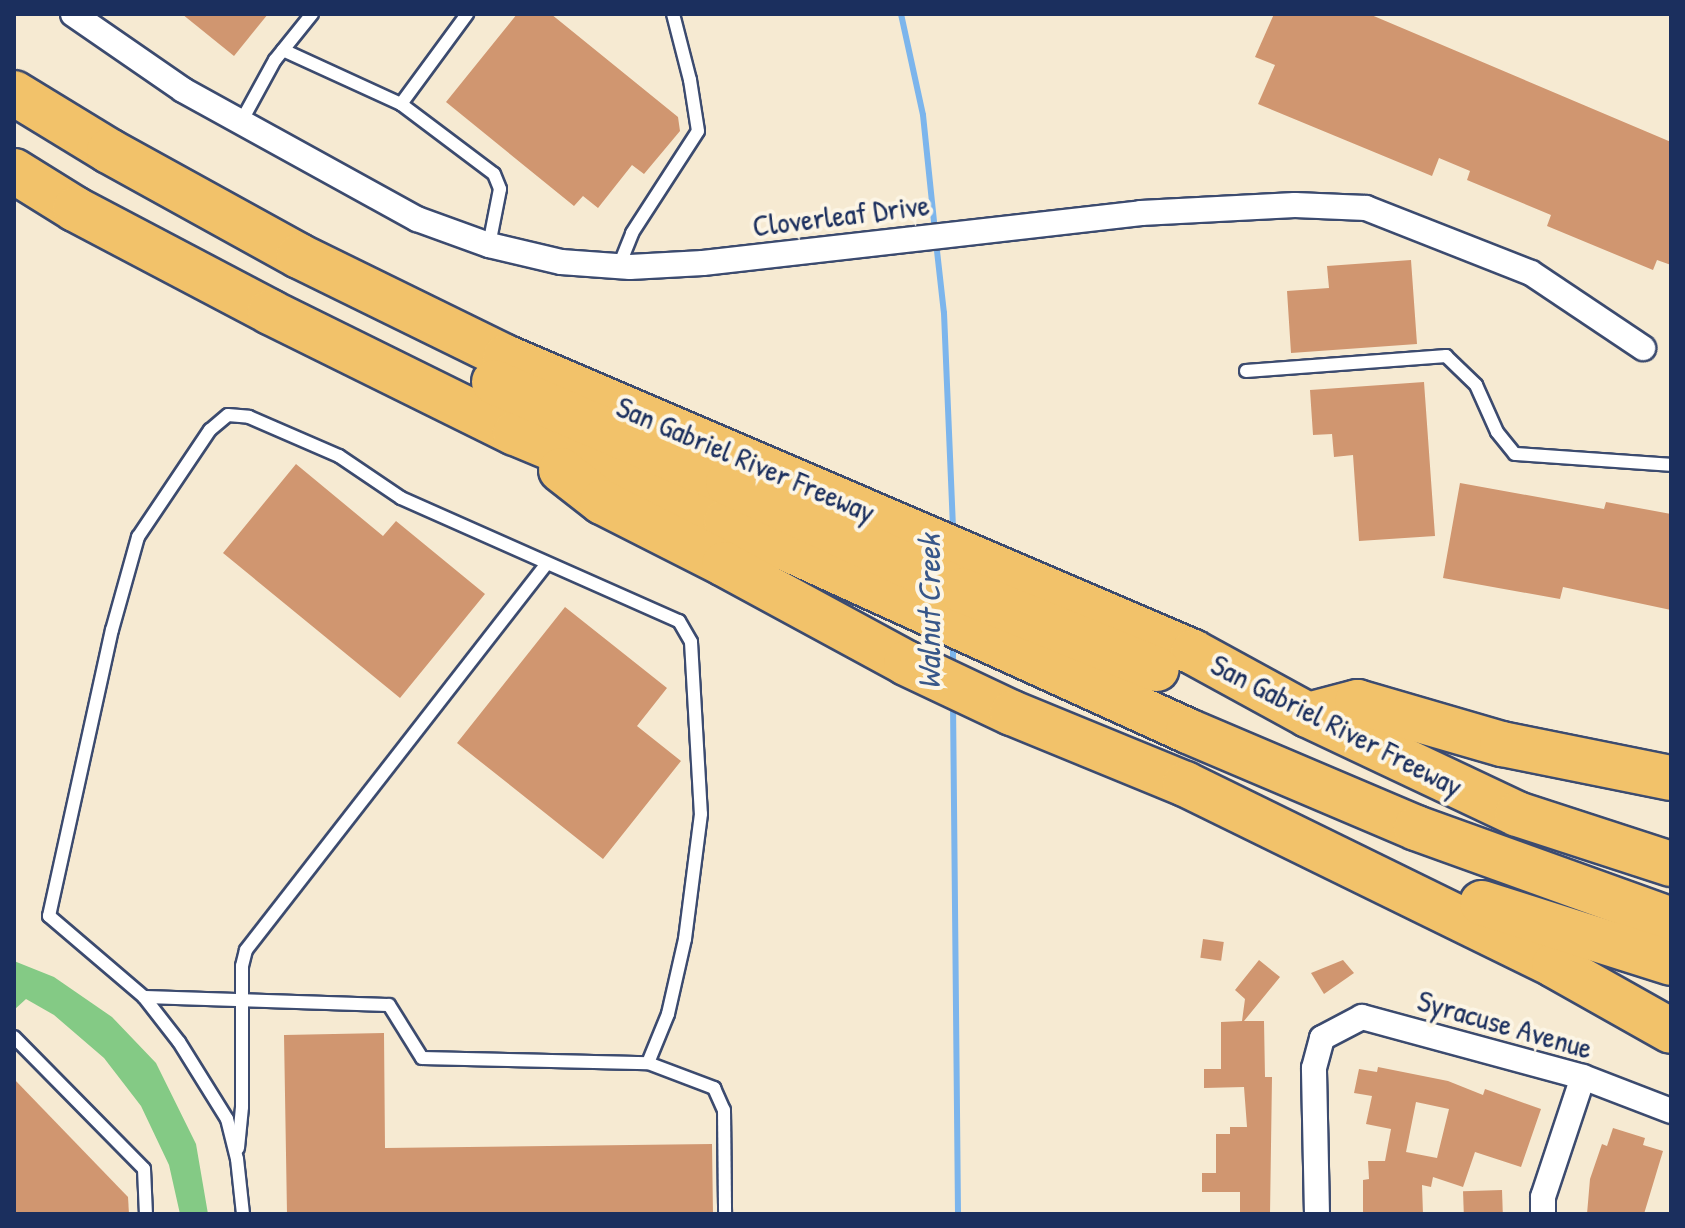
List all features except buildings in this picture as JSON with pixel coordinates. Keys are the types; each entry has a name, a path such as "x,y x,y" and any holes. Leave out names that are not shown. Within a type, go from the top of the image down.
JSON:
{"highway":[{"name":"San Gabriel River Freeway","path":"14,93 109,151 299,256 505,357 725,493 1188,731 1416,828 1671,920"},
{"path":"14,129 201,236 369,323 725,493"},
{"path":"14,143 95,193 301,305 506,404 705,490 725,493"},
{"name":"San Gabriel River Freeway","path":"14,171 75,209 270,312 515,433 725,493 1247,685 1517,814 1671,864"},
{"path":"515,433 602,502 906,663 1012,713 1185,784 1554,965 1671,1031"},
{"path":"1308,715 1357,702 1502,744 1671,778"},
{"path":"1502,744 1554,741 1671,760"},
{"path":"1302,842 1574,935 1671,963"}],"street":[{"name":"Cloverleaf Drive","path":"73,14 183,90 417,219 489,245 561,262 619,266 703,263 1141,213 1295,205 1366,208 1531,273 1643,348"},
{"name":"Syracuse Avenue","path":"1317,1214 1314,1068 1322,1038 1362,1017 1583,1077 1671,1111"},
{"path":"1543,1214 1543,1197 1583,1077"}],"lane":[{"path":"241,122 283,50 312,14"},
{"path":"401,104 467,14"},
{"path":"619,266 632,233 698,131 690,80 673,14"},
{"path":"283,50 401,104 494,174 500,189 489,245"},
{"path":"1246,371 1446,356 1476,385 1497,432 1515,454 1671,465"},
{"path":"243,1214 237,1159 227,1119 179,1042 144,997 49,916 112,630 138,537 210,430 228,415 249,417 339,456 401,498 679,621 691,642 701,814 685,939 668,1014 648,1063"},
{"path":"237,1159 242,1107 242,966 246,950 547,564"},
{"path":"144,997 389,1005 422,1058 648,1063 714,1088 724,1110 725,1214"},
{"path":"14,1037 144,1169 146,1214"}],"green space":[{"path":"14,961 54,977 112,1017 156,1063 196,1144 208,1214 180,1214 169,1165 141,1106 104,1058 54,1015 26,999 14,1010"}],"waterway":[{"name":"Walnut Creek","path":"901,14 923,115 935,231"},
{"name":"Walnut Creek","path":"936,242 944,313 953,530"},
{"name":"Walnut Creek","path":"953,642 953,666"},
{"name":"Walnut Creek","path":"953,702 958,1214"}]}
